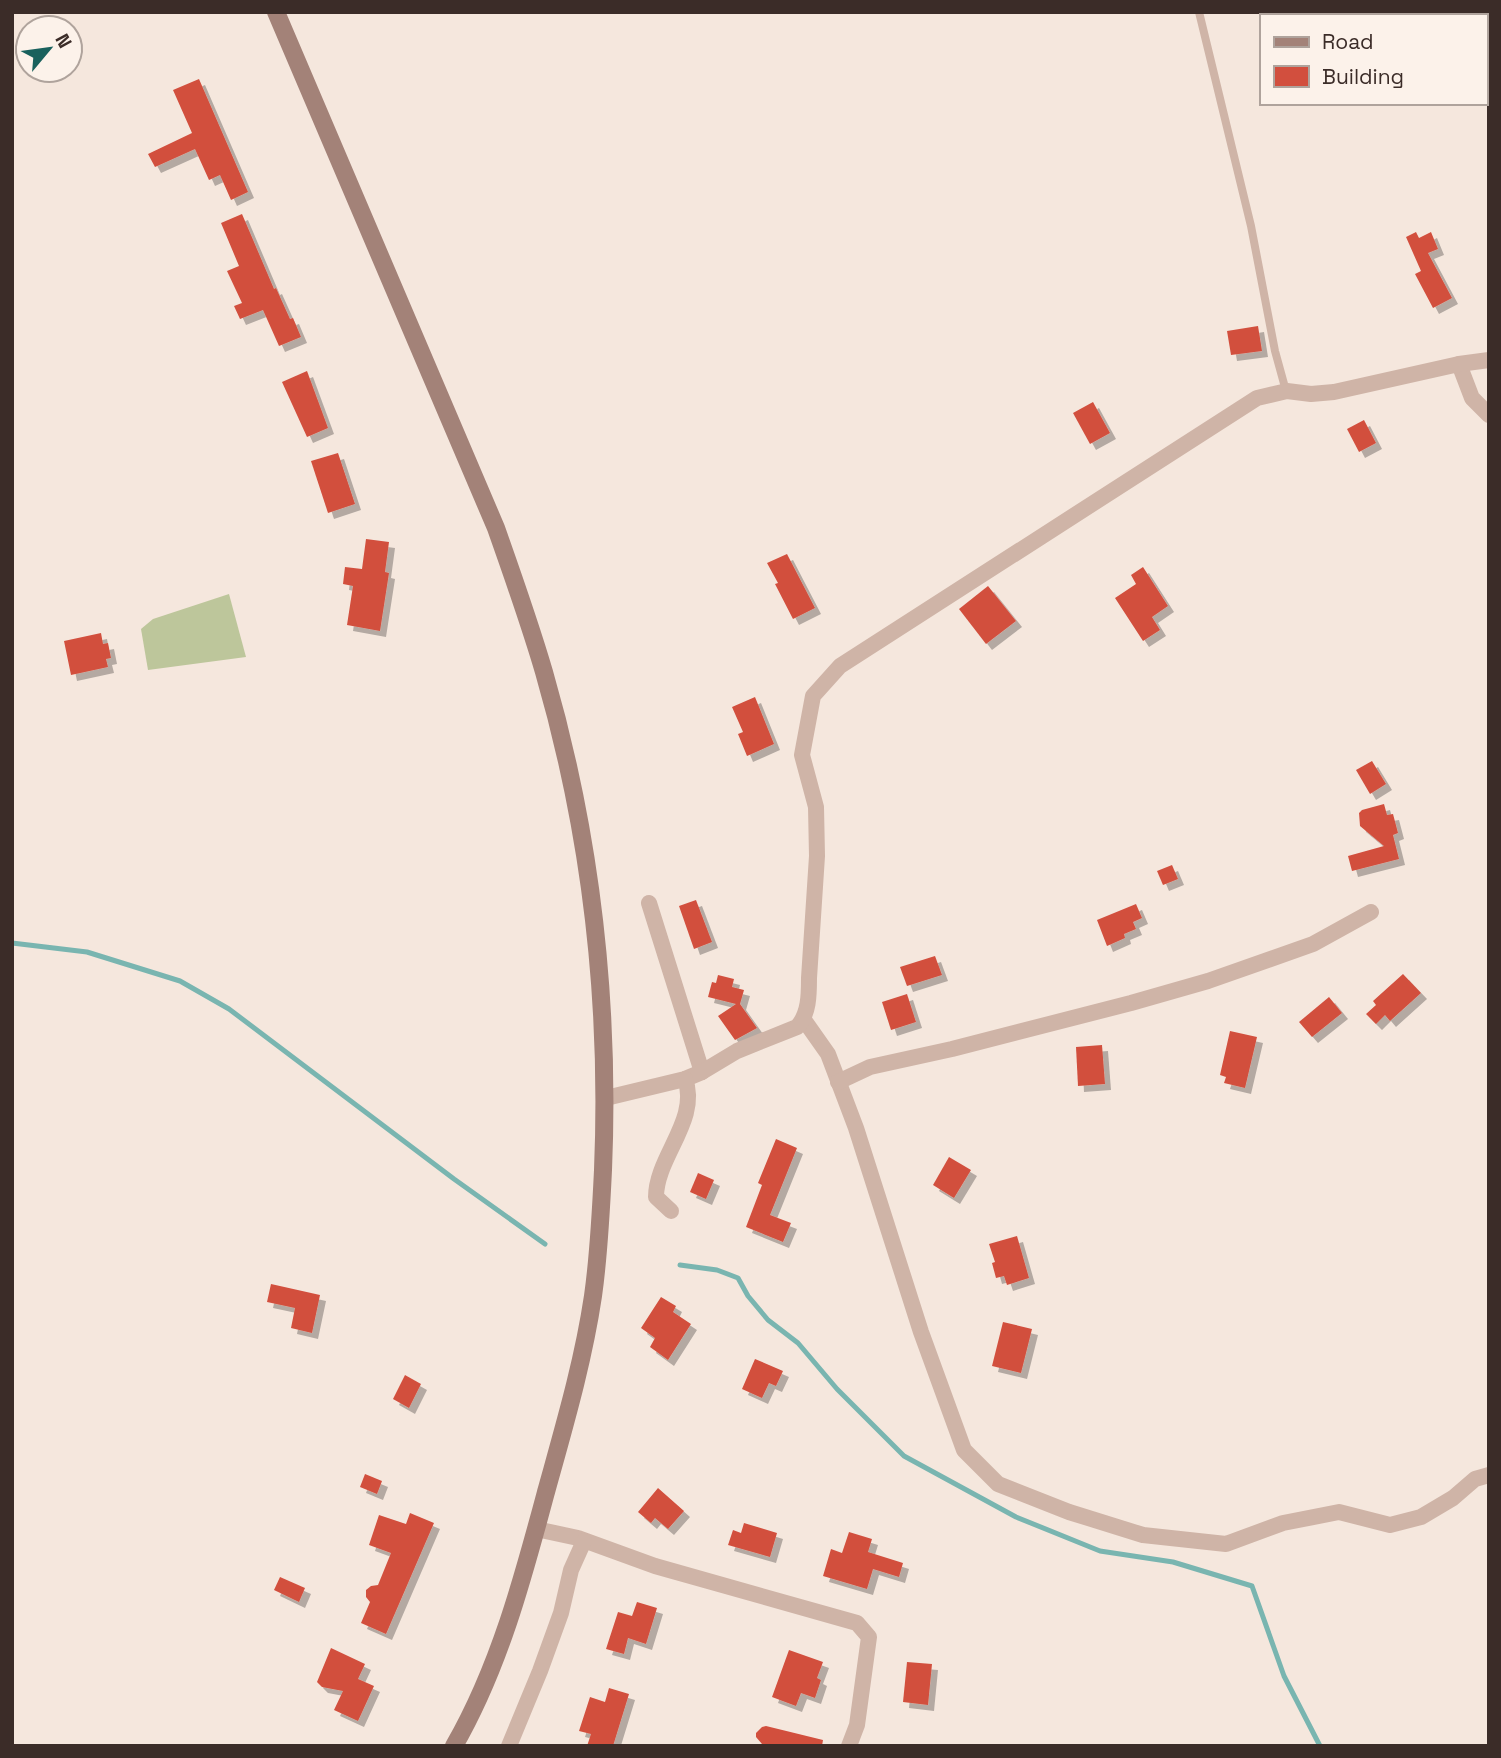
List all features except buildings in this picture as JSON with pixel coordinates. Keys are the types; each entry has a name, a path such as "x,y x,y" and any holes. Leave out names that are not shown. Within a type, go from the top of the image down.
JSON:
{"main road":[{"path":"276,12 496,528 544,673 571,782 590,876 602,991 606,1098 602,1207 593,1295 575,1390 536,1529 499,1644 469,1720 454,1746"}],"street":[{"path":"606,1098 685,1079 737,1051 797,1027 804,1020 809,996 817,856 816,807 802,755 813,696 840,666 1257,398 1286,391 1311,394 1334,392 1459,364 1489,360"},
{"path":"1459,364 1472,398 1489,415"},
{"path":"649,903 702,1072"},
{"path":"838,1082 870,1067 1080,1016 1208,981 1313,944 1371,912"},
{"path":"804,1020 828,1054 881,1203 921,1332 964,1450 998,1484 1069,1512 1143,1535 1226,1544 1283,1523 1339,1512 1390,1525 1421,1517 1453,1498 1475,1479 1489,1475"},
{"path":"671,1211 656,1197 656,1184 685,1114 688,1088 685,1079"},
{"path":"536,1529 857,1623 869,1637 857,1725 849,1746"},
{"path":"509,1746 561,1614 571,1570 584,1541"}],"lane":[{"path":"1199,12 1251,226 1275,351 1286,391"}],"green space":[{"path":"229,594 246,657 148,670 141,629 153,619"}],"waterway":[{"path":"12,943 87,952 180,981 229,1009 454,1179 545,1244"},
{"path":"680,1265 717,1270 738,1278 748,1296 768,1320 798,1343 837,1389 904,1456 1016,1517 1100,1551 1173,1562 1252,1586 1284,1676 1320,1746"}]}
